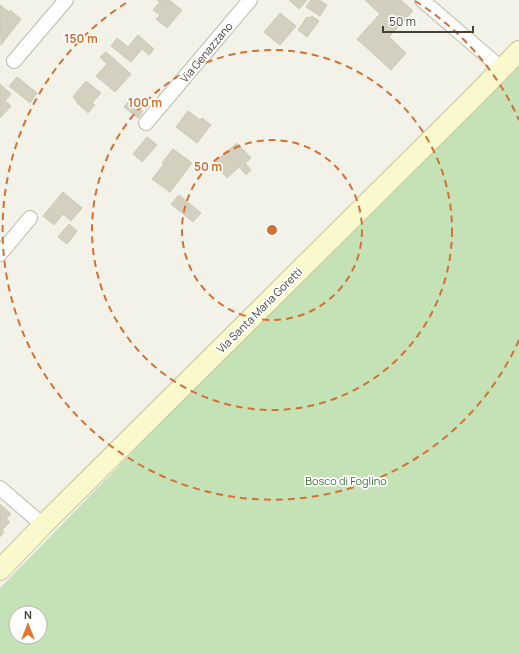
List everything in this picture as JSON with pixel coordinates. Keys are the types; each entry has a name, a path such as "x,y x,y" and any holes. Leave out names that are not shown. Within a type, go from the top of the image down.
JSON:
{"main road":[{"name":"Via Santa Maria Goretti","path":"0,570 43,525 519,51"}],"street":[{"path":"14,61 66,0"},
{"name":"Via Genazzano","path":"146,123 250,0"},
{"path":"422,0 502,69"},
{"path":"0,254 30,218"},
{"path":"0,488 43,525"}],"green space":[{"name":"Bosco di Foglino","path":"519,56 519,653 0,653 0,588"}],"building":[{"path":"157,0 169,0 182,10 167,28 156,19 160,15 153,10 160,2"},
{"path":"289,0 307,0 299,9"},
{"path":"311,0 319,0 327,5 320,16 306,7"},
{"path":"365,0 401,0 413,11 389,37 406,53 391,70 357,39 380,14"},
{"path":"0,5 9,12 10,10 21,19 1,45"},
{"path":"280,13 296,26 280,45 264,32"},
{"path":"312,16 319,21 307,37 298,30 307,17 310,18"},
{"path":"138,35 154,49 149,55 142,49 131,62 111,46 117,38 128,47"},
{"path":"106,52 131,74 115,92 96,76 107,64 100,57"},
{"path":"17,77 37,93 30,103 9,86"},
{"path":"86,81 101,93 92,103 95,105 88,113 76,102 77,101 73,97"},
{"path":"0,84 11,94 5,101 11,106 1,117 0,117"},
{"path":"128,102 133,106 135,104 143,111 138,118 124,107"},
{"path":"188,111 200,120 202,118 211,125 197,143 176,127"},
{"path":"147,137 157,145 142,162 133,154"},
{"path":"237,143 251,158 245,163 251,170 246,175 239,167 227,178 214,163"},
{"path":"173,149 192,163 170,192 152,179 164,164 162,163"},
{"path":"63,192 82,208 71,221 63,214 54,225 43,216"},
{"path":"179,195 201,213 193,222 171,204"},
{"path":"69,224 77,231 67,244 58,237"},
{"path":"0,504 11,514 6,519 10,522 2,530 4,532 0,537"}]}
